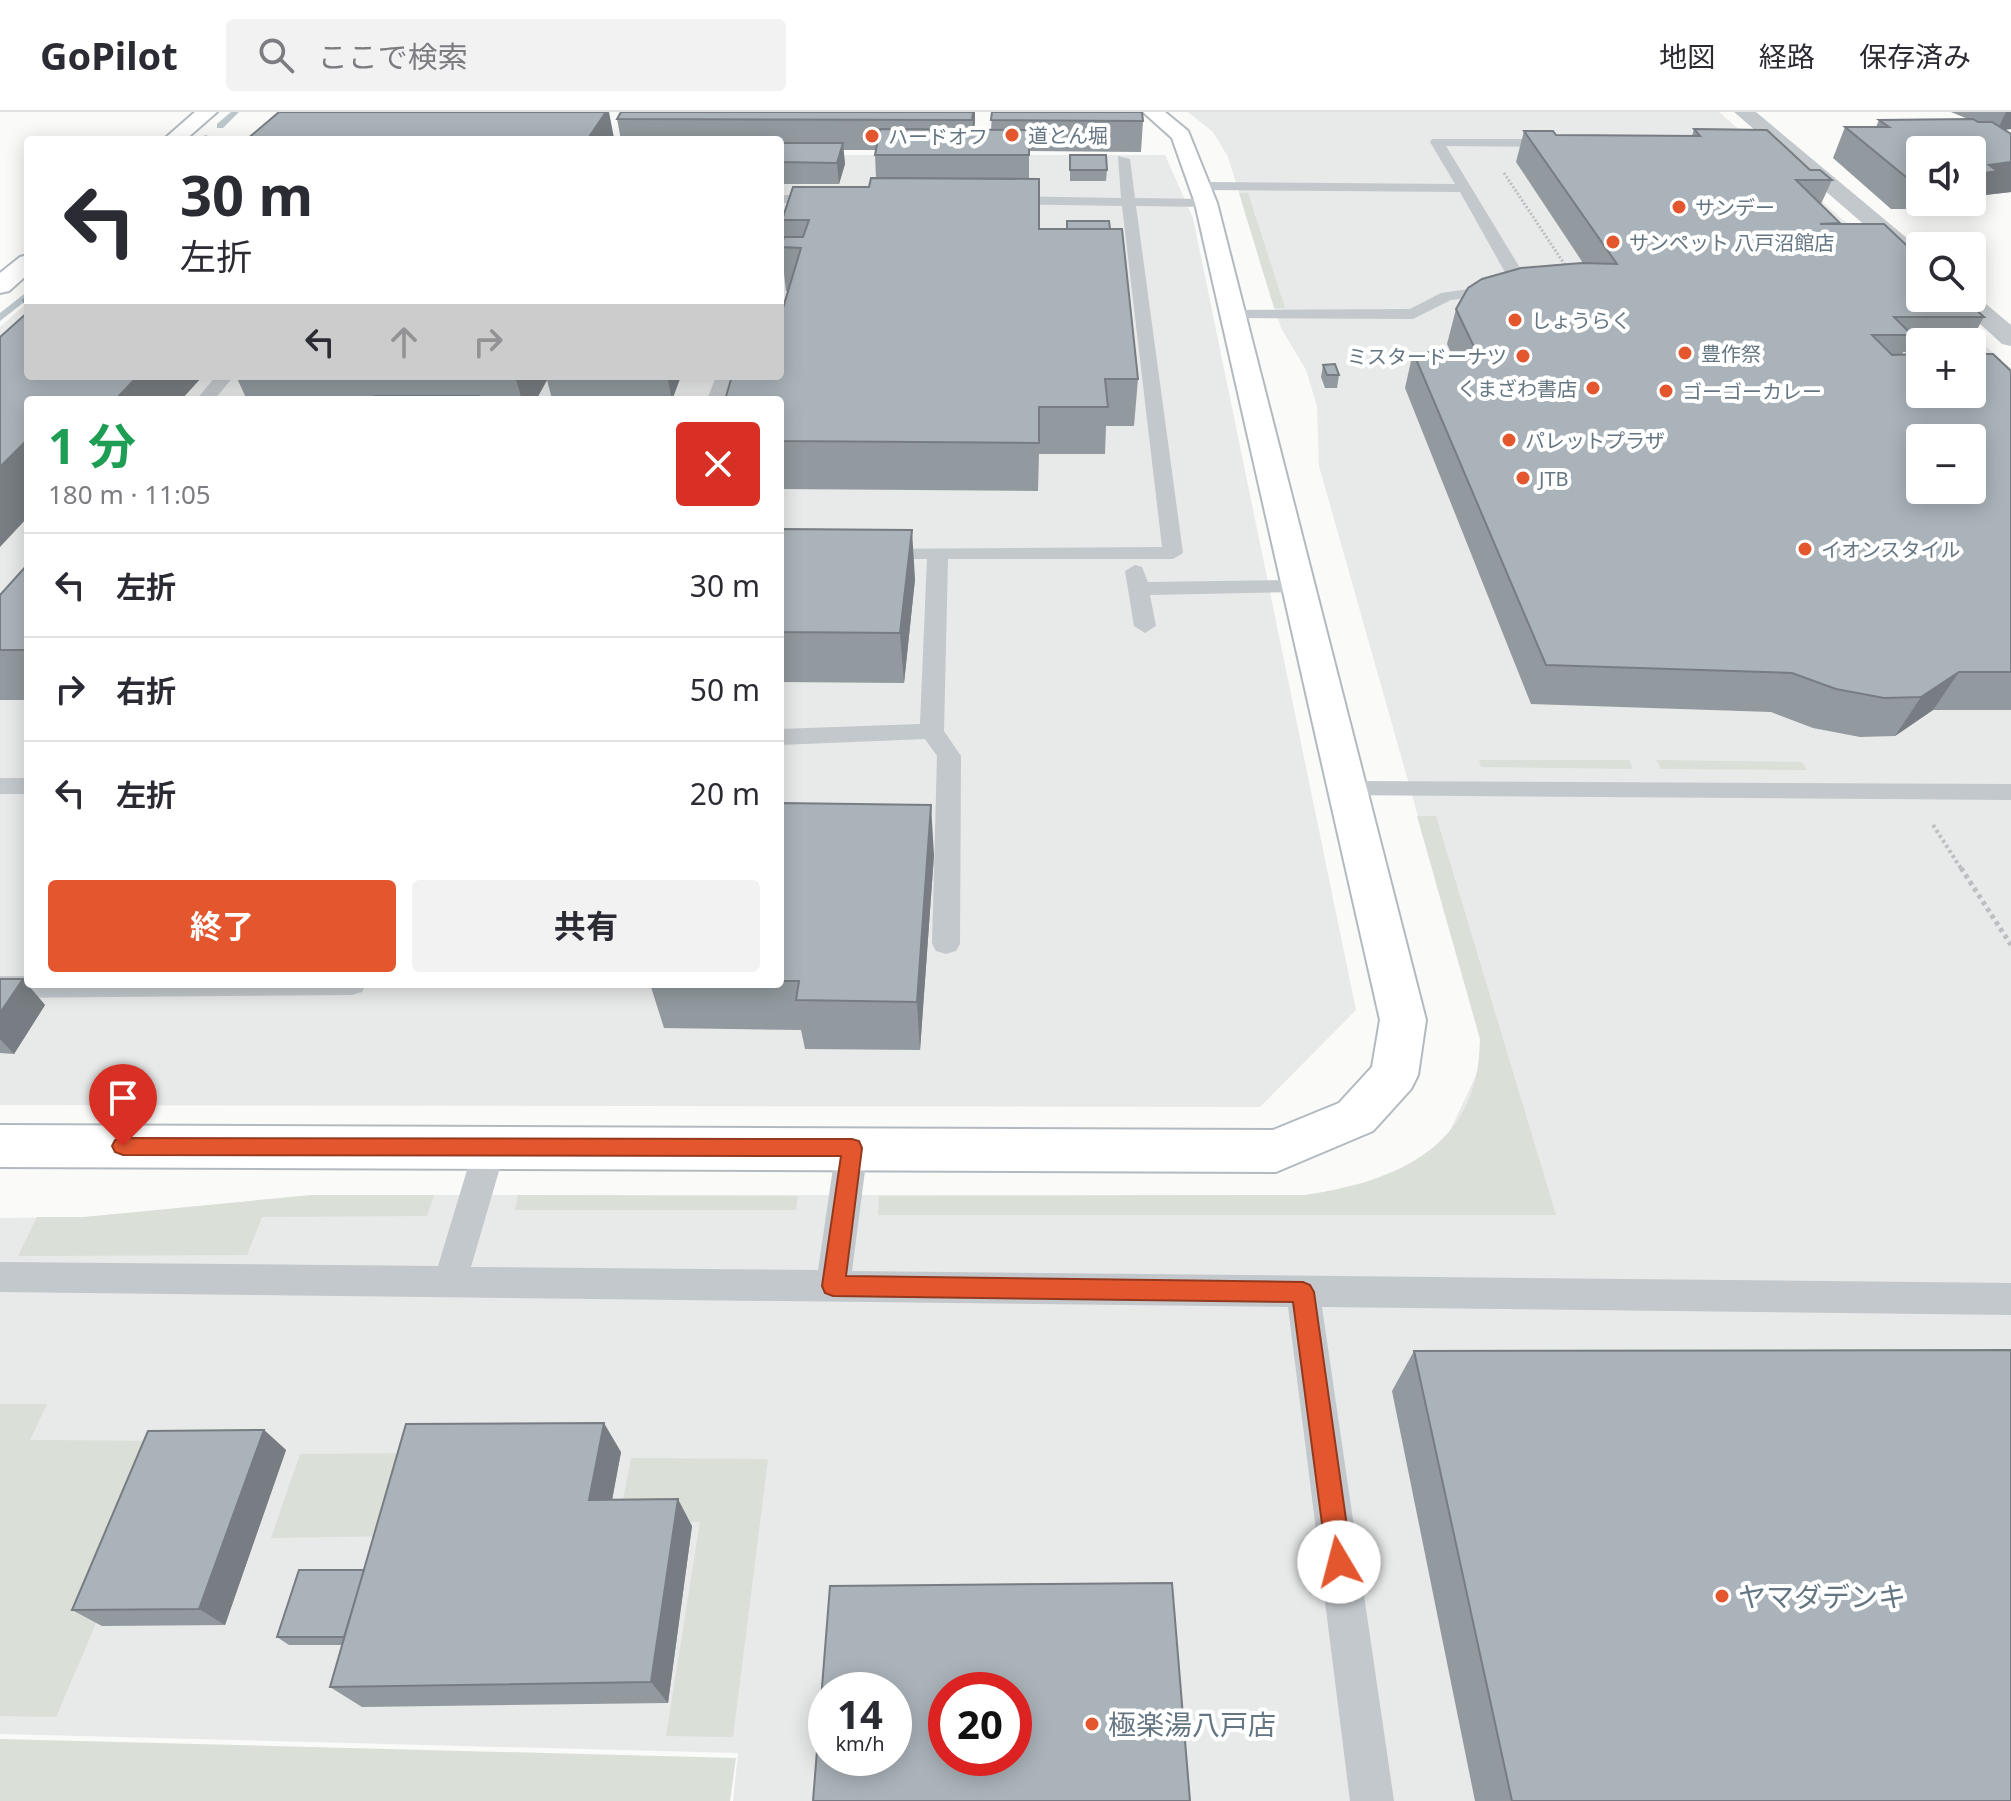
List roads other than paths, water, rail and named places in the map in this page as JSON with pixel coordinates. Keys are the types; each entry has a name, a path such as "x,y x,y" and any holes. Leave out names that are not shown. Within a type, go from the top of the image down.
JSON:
{"street":[{"path":"178,136 207,112"},
{"path":"0,1146 1276,1151 1356,1117 1394,1075 1403,1020 1204,194 1181,135 1153,112"},
{"path":"1744,112 1906,249"},
{"path":"0,286 24,265"},
{"path":"1981,312 2010,336"}],"lane":[{"path":"1233,315 1413,314 1447,296 1516,287 1520,281 1437,142 1572,143"},
{"path":"1760,144 1783,144"},
{"path":"859,553 1173,553 1126,203 1123,159"},
{"path":"984,199 1126,203 1204,194 1463,188"},
{"path":"784,199 843,199"},
{"path":"208,396 222,380"},
{"path":"938,553 932,731 949,756 946,944"},
{"path":"1132,553 1145,626"},
{"path":"1139,589 1297,586"},
{"path":"784,737 932,731"},
{"path":"0,786 24,786"},
{"path":"1346,789 2011,792"},
{"path":"0,987 24,986"},
{"path":"450,1282 490,1147"},
{"path":"833,1286 852,1148"},
{"path":"0,1277 2011,1299"},
{"path":"1303,1292 1372,1801"}],"waterway":[{"path":"220,126 235,112"},
{"path":"0,318 24,297"}],"place":[{"name":"道とん堀","path":"1012,135"},
{"name":"ハードオフ","path":"872,136"},
{"name":"サンデー","path":"1679,207"},
{"name":"サンペット 八戸沼館店","path":"1613,242"},
{"name":"しょうらく","path":"1515,320"},
{"name":"豊作祭","path":"1685,353"},
{"name":"ミスタードーナツ","path":"1523,356"},
{"name":"くまざわ書店","path":"1593,388"},
{"name":"ゴーゴーカレー","path":"1666,391"},
{"name":"パレットプラザ","path":"1509,440"},
{"name":"JTB","path":"1523,478"},
{"name":"イオンスタイル","path":"1805,549"},
{"name":"ヤマダデンキ","path":"1722,1596"},
{"name":"極楽湯八戸店","path":"1092,1724"}]}
